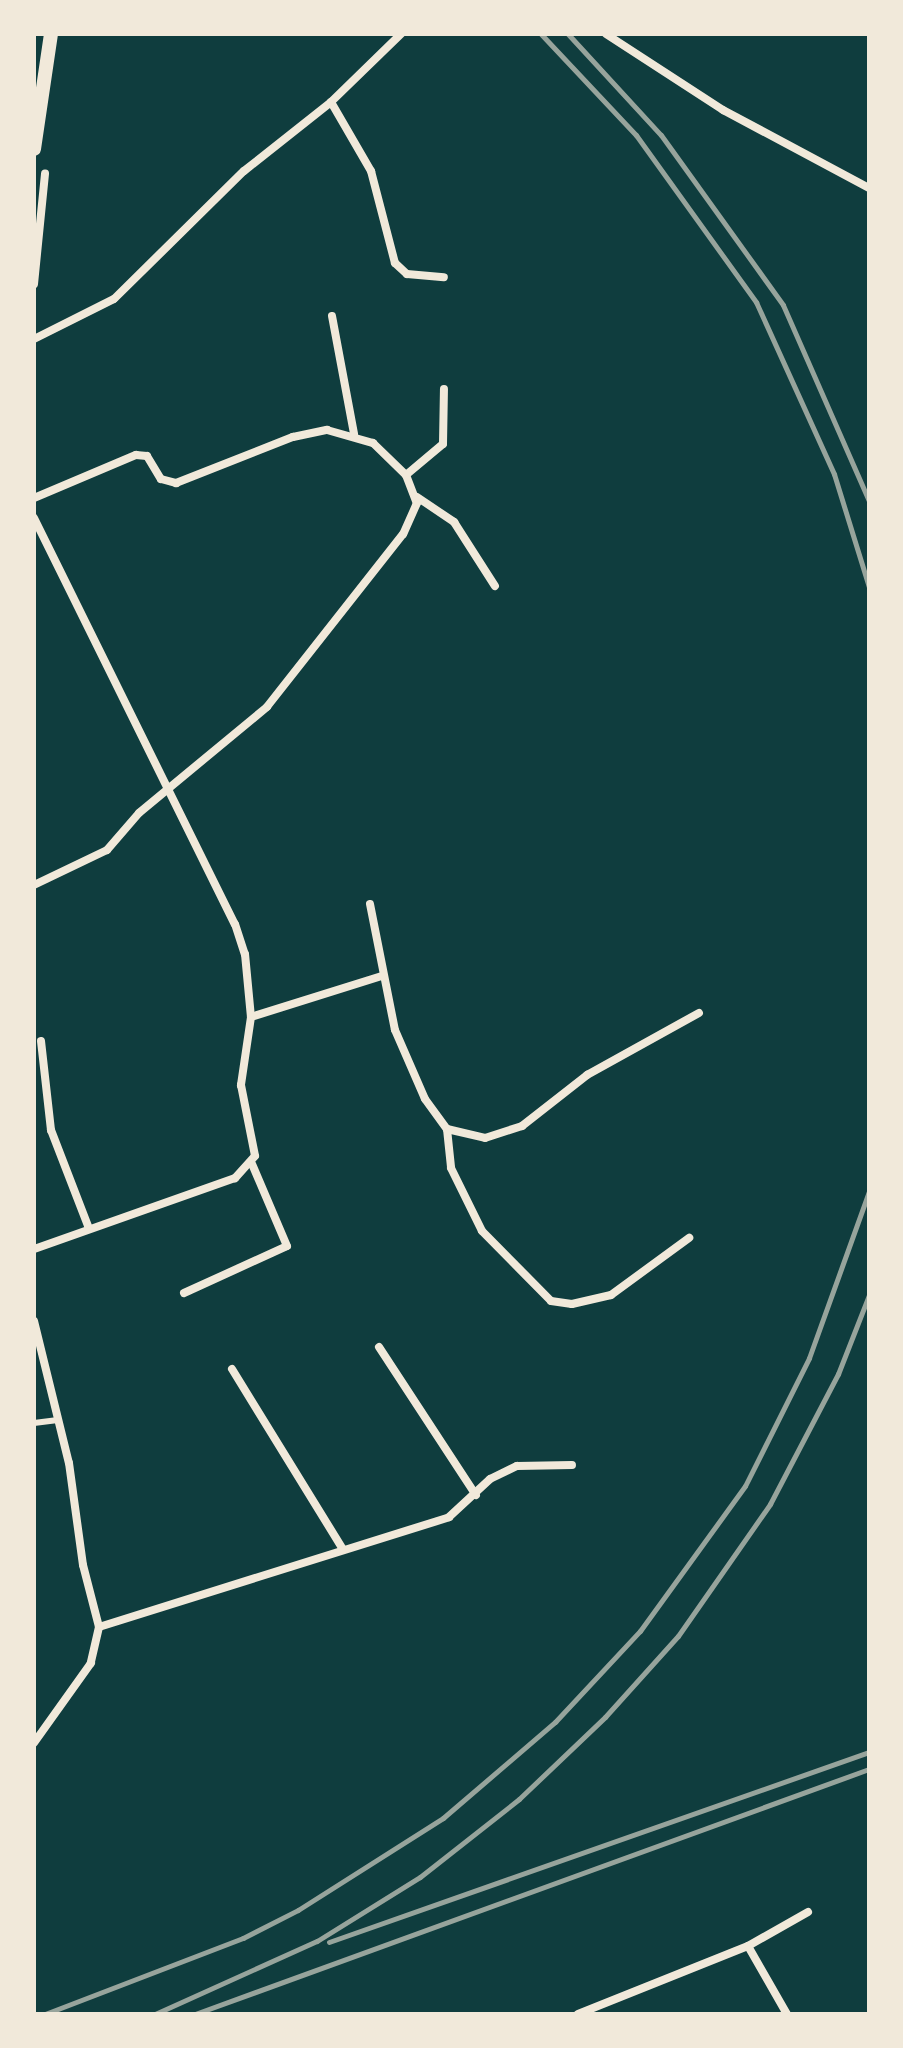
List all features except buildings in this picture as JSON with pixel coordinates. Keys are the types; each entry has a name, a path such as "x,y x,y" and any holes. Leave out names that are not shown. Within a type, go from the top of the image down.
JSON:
{"street":[{"path":"34,149 51,34"},
{"path":"34,339 114,299 244,171 331,102 401,34"},
{"path":"606,34 723,110 869,188"},
{"path":"331,102 371,171 395,263 407,274 444,277"},
{"path":"34,284 45,174"},
{"path":"332,316 354,434"},
{"path":"406,475 443,444 444,389"},
{"path":"34,498 136,455 147,456 161,479 176,483 293,437 327,430 354,434 373,443 406,475 417,497 454,522 495,586"},
{"path":"34,885 97,858 139,813 267,707 403,534 417,497"},
{"path":"34,518 166,793 235,924 245,954 251,1017 241,1085 252,1163 287,1246 184,1293"},
{"path":"370,904 395,1030 425,1099 447,1129 451,1168 482,1231 551,1301 572,1304 611,1295 689,1238"},
{"path":"251,1017 382,976"},
{"path":"447,1129 485,1138 522,1126 587,1075 699,1013"},
{"path":"41,1041 51,1130 88,1226"},
{"path":"34,1249 88,1226 235,1178 252,1163"},
{"path":"34,1321 58,1420 99,1627 91,1663 34,1743"},
{"path":"379,1347 476,1495"},
{"path":"232,1369 342,1548"},
{"path":"99,1627 342,1548 449,1517 490,1479 517,1466 572,1465"},
{"path":"578,2014 748,1946 808,1912"},
{"path":"748,1946 787,2014"}],"lane":[{"path":"34,1423 58,1420"}],"railway":[{"path":"541,34 636,135 756,302 834,474 869,587"},
{"path":"568,34 661,135 783,305 869,501"},
{"path":"45,2014 243,1938 298,1910 443,1818 555,1722 640,1631 745,1486 809,1358 869,1191"},
{"path":"155,2014 317,1941 420,1877 519,1799 605,1717 678,1636 770,1504 838,1374 869,1295"},
{"path":"329,1942 869,1752"},
{"path":"195,2014 869,1769"}]}
